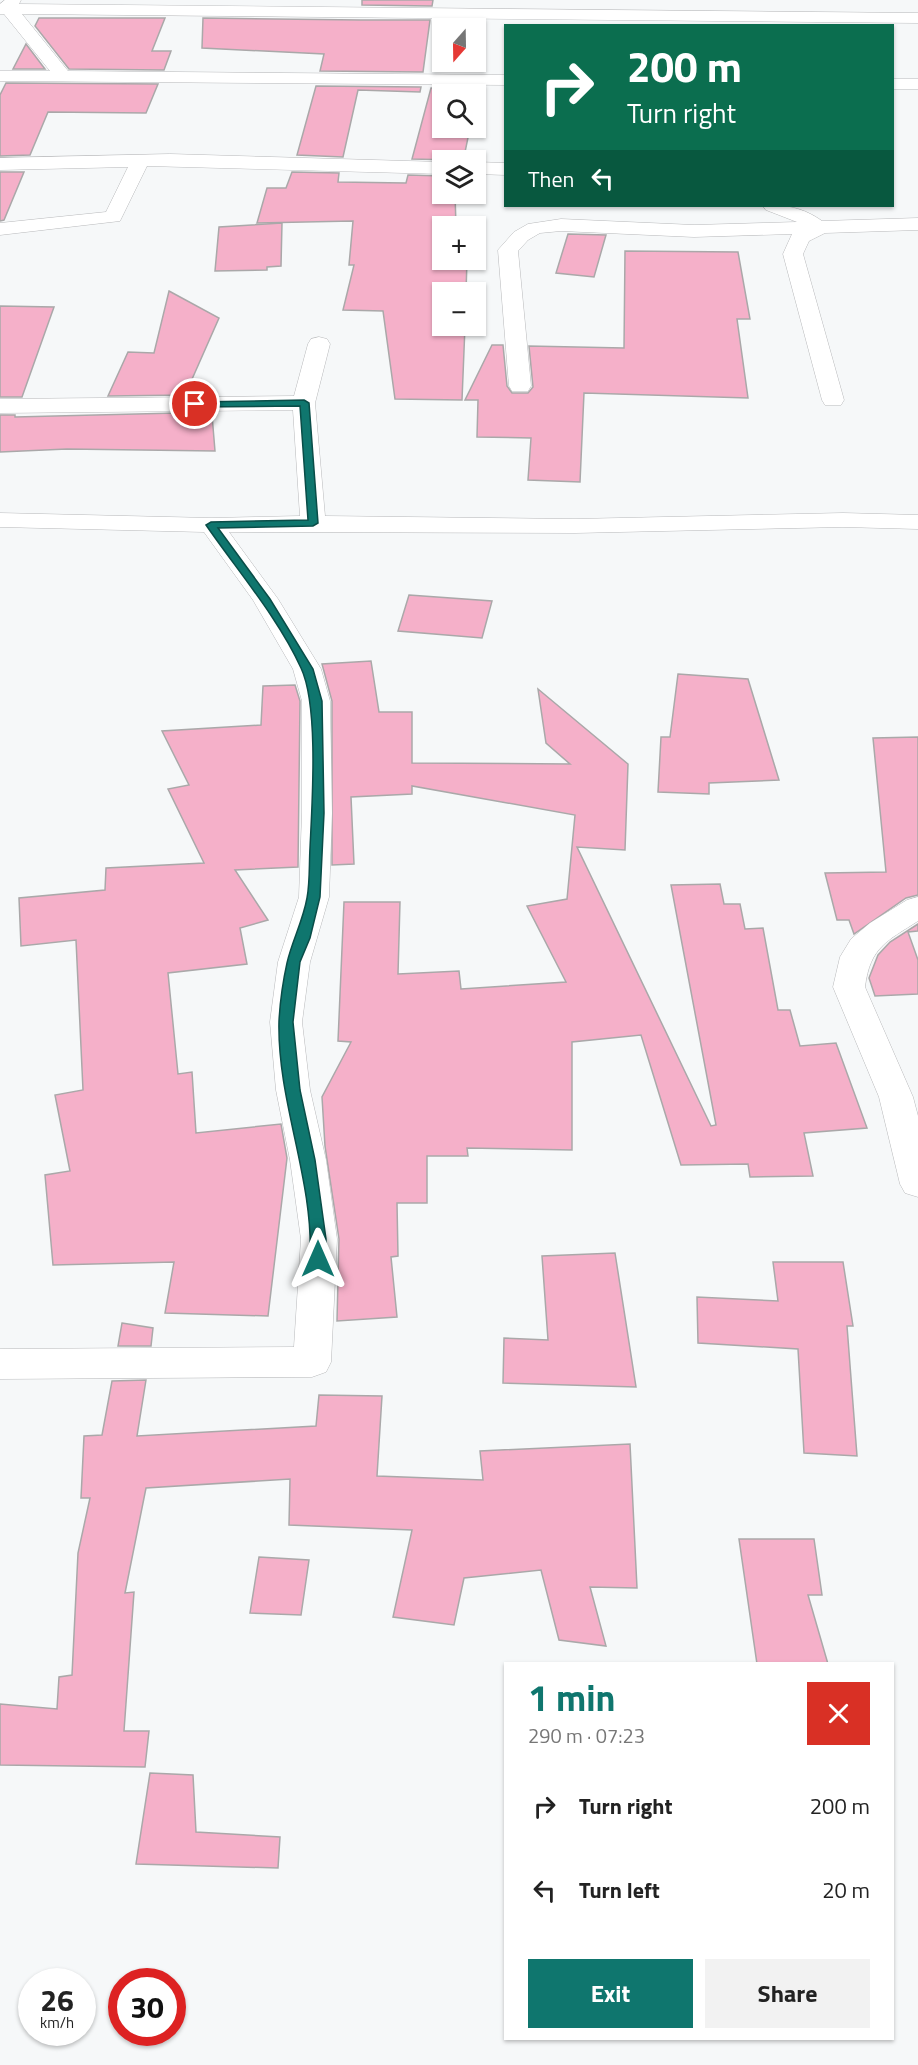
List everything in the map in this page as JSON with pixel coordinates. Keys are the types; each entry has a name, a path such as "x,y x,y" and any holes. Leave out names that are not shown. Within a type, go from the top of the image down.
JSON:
{"street":[{"path":"7,6 427,7 918,18"},
{"path":"7,6 63,76"},
{"path":"0,76 504,80"},
{"path":"894,84 918,84"},
{"path":"0,164 141,160 432,168"},
{"path":"0,229 113,217 141,160"},
{"path":"486,168 504,169"},
{"path":"777,207 805,218 819,228"},
{"path":"520,386 508,250 521,236 535,228 595,225 694,231 918,224"},
{"path":"819,228 800,237 793,254 833,400"},
{"path":"313,523 304,403 319,344"},
{"path":"0,406 304,403"},
{"path":"0,520 211,525 313,523 575,526 843,520 918,522"},
{"path":"0,1364 312,1362 319,1239 308,1160 293,1090 286,1022 294,962 314,897 318,813 316,701 307,669 265,599 211,525"},
{"path":"918,908 880,931 860,948 850,967 849,987 896,1097 918,1184"}],"building":[{"path":"362,0 433,0 432,6 362,5"},
{"path":"39,18 165,18 152,51 171,51 164,70 69,69 35,26"},
{"path":"203,18 430,20 423,72 320,71 324,54 202,48"},
{"path":"26,44 45,69 13,69"},
{"path":"6,83 158,84 146,113 48,112 30,155 0,156 0,95"},
{"path":"316,86 421,87 420,92 358,90 343,157 297,155"},
{"path":"432,88 432,138 468,138 465,150 432,150 432,159 412,159"},
{"path":"0,172 24,172 4,220 0,221"},
{"path":"292,172 339,173 338,182 406,183 408,175 432,176 432,204 455,204 456,216 432,216 432,270 467,270 466,282 432,282 432,336 465,336 462,400 395,399 383,311 343,310 354,265 349,265 353,221 257,223 267,188 286,188"},
{"path":"282,223 281,266 267,267 267,270 215,271 219,227"},
{"path":"568,234 606,235 594,277 556,273"},
{"path":"625,251 738,252 750,319 737,319 748,398 584,393 580,482 528,480 531,438 477,437 478,400 465,400 492,345 503,345 507,386 512,393 528,393 533,387 529,346 624,348"},
{"path":"169,291 219,318 185,395 108,396 128,352 154,353"},
{"path":"0,306 54,307 22,397 0,397"},
{"path":"177,413 212,415 215,451 67,449 0,452 0,415 15,415 15,417"},
{"path":"409,595 492,601 482,638 398,631"},
{"path":"371,661 379,712 412,712 412,763 570,764 546,743 538,689 628,764 625,850 577,847 711,1126 716,1125 671,885 720,884 724,904 740,904 745,929 763,928 778,1010 790,1010 800,1046 836,1043 867,1128 804,1133 813,1176 750,1177 748,1164 681,1165 641,1035 572,1042 572,1150 467,1148 468,1156 427,1156 427,1203 397,1203 398,1256 391,1257 397,1317 337,1321 339,1239 325,1146 322,1097 351,1042 338,1041 344,902 400,902 398,974 459,971 461,989 566,982 527,906 567,899 575,815 412,786 412,794 351,797 354,864 332,865 332,701 322,664"},
{"path":"678,674 748,679 779,780 709,783 709,794 658,792 661,737 670,737"},
{"path":"295,685 300,701 298,867 235,870 268,920 240,928 247,964 168,973 178,1074 192,1072 196,1133 281,1124 287,1158 268,1316 165,1313 174,1262 53,1265 45,1175 70,1171 55,1095 83,1090 76,940 21,946 19,898 105,890 106,868 204,863 168,789 189,785 162,731 261,725 263,686"},
{"path":"918,737 918,895 906,898 854,934 849,920 837,920 825,873 886,872 873,738"},
{"path":"918,924 918,931 908,932 918,960 918,994 875,996 869,978 878,955 890,942"},
{"path":"615,1253 636,1387 503,1383 504,1338 548,1340 542,1256"},
{"path":"773,1262 843,1262 853,1326 847,1326 857,1456 804,1453 798,1349 698,1343 697,1297 778,1301"},
{"path":"122,1323 153,1328 151,1346 118,1346"},
{"path":"146,1380 137,1436 316,1426 319,1395 382,1396 377,1476 483,1480 480,1451 630,1444 637,1588 590,1587 606,1646 559,1640 541,1570 464,1578 454,1625 393,1617 412,1530 289,1525 290,1479 146,1488 125,1593 134,1592 124,1731 149,1731 145,1767 0,1765 0,1704 57,1709 59,1677 72,1675 78,1553 90,1498 81,1498 84,1436 102,1435 112,1381"},
{"path":"739,1539 814,1539 822,1595 808,1595 827,1662 757,1662"},
{"path":"259,1557 309,1560 301,1615 250,1613"},
{"path":"150,1773 193,1775 196,1832 280,1837 278,1868 136,1864"}],"route":[{"path":"195,404 304,403 313,523 211,525 265,599 307,669 316,701 318,813 314,897 294,962 286,1022 293,1090 308,1160 319,1239 318,1259"}]}
